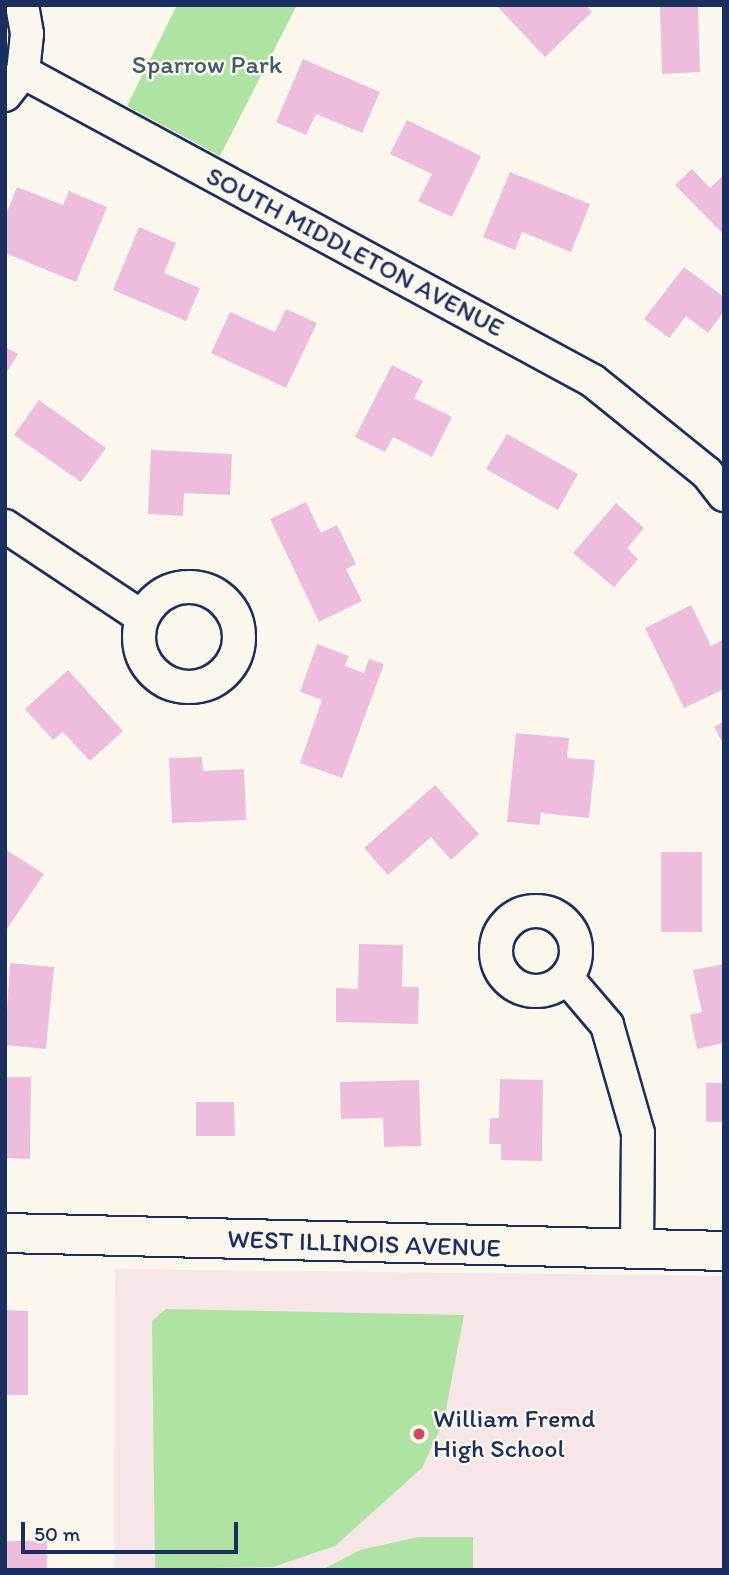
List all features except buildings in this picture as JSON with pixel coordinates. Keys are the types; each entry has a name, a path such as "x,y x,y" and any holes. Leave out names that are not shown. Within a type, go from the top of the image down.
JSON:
{"main road":[{"name":"WEST ILLINOIS AVENUE","path":"5,1233 637,1252 724,1251"}],"street":[{"name":"SOUTH MIDDLETON AVENUE","path":"22,5 27,34 14,83 593,381 718,474"},
{"path":"5,526 142,617"},
{"path":"566,978 607,1025 638,1133 637,1252"}],"shaded area":[{"name":"William Fremd High School","path":"115,1269 724,1276 724,1570 114,1570"}],"green space":[{"name":"Sparrow Park","path":"177,5 297,5 220,156 127,106"},
{"path":"166,1309 464,1315 444,1420 422,1468 335,1546 273,1567 155,1569 152,1321"},
{"path":"418,1537 473,1537 473,1570 322,1570 360,1550"}],"place":[{"name":"William Fremd High School","path":"419,1434"}]}
